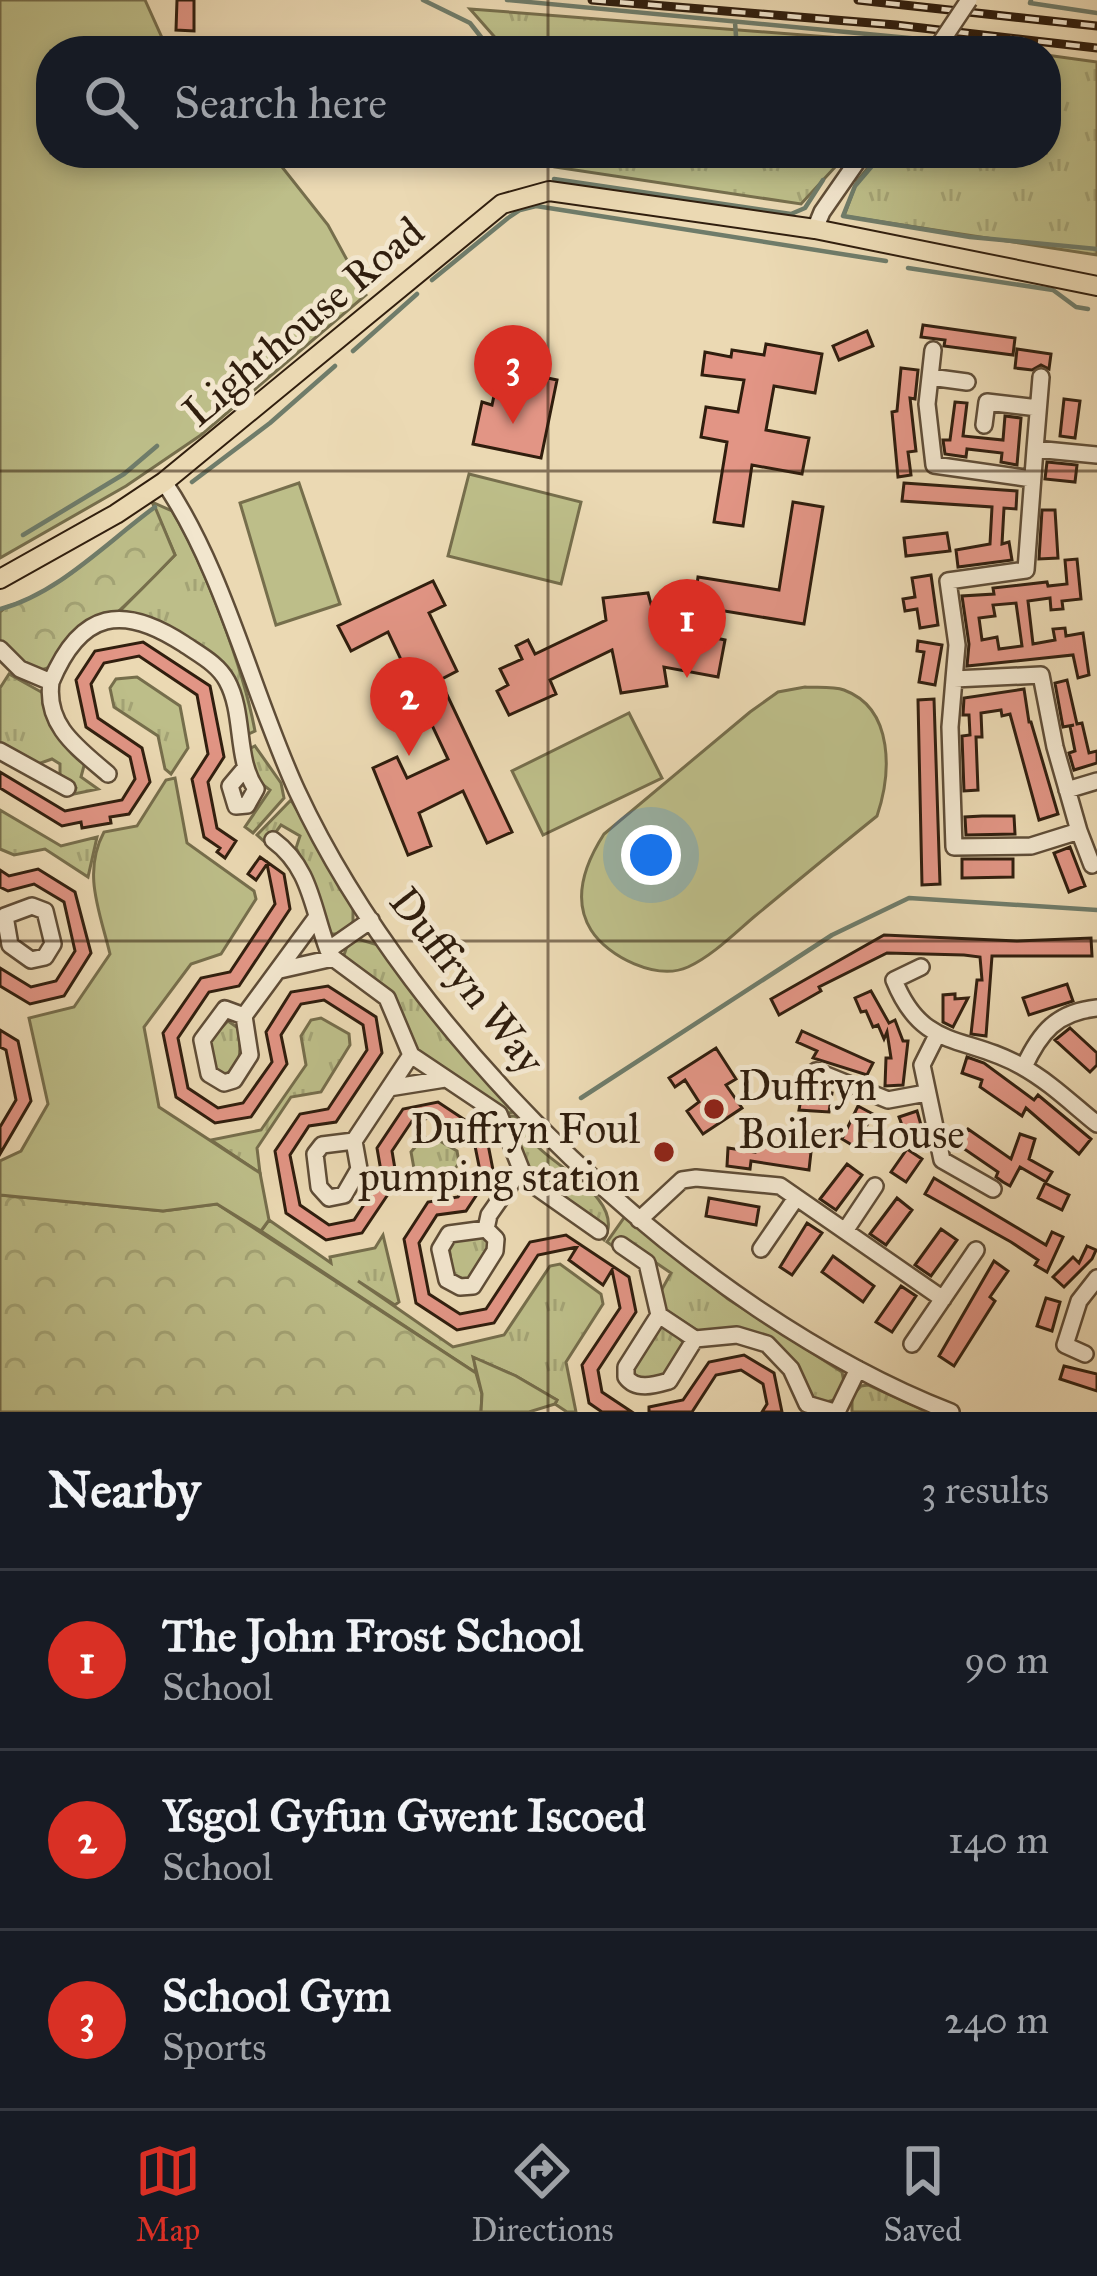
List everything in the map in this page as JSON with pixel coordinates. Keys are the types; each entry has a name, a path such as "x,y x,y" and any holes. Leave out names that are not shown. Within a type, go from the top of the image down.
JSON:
{"main road":[{"name":"Lighthouse Road","path":"0,579 164,482 502,204 526,194 549,191 815,229 1097,286"}],"street":[{"path":"945,36 969,0"},
{"path":"815,229 853,168"},
{"path":"933,350 928,426 934,465 1032,479"},
{"path":"930,376 967,382"},
{"path":"1041,377 1026,570 949,581 957,645 950,727 954,847 1031,846 1079,831"},
{"path":"984,425 987,402 1038,408"},
{"path":"1035,449 1097,455"},
{"name":"Duffryn Way","path":"164,482 209,572 298,792 371,920 470,1052 639,1220 734,1293 859,1370 951,1412"},
{"path":"108,774 63,734 52,708 51,682 63,656 94,626 126,617 145,621 222,673 232,691 246,767"},
{"path":"0,649 29,675 51,682"},
{"path":"954,679 1041,675 1067,790 1092,865"},
{"path":"0,752 67,788"},
{"path":"1067,790 1097,781"},
{"path":"274,840 304,870 330,954 387,998 411,1055 499,1114 519,1172 599,1231"},
{"path":"244,1016 225,1009 202,1040 209,1074 224,1083 233,1080 250,1054 244,1016 316,917"},
{"path":"280,970 330,954 371,920"},
{"path":"921,967 894,980 918,1019 936,1036 996,1052 1024,1067 1097,1124"},
{"path":"1024,1067 1056,1018 1097,1008"},
{"path":"936,1036 922,1065 942,1160 993,1189"},
{"path":"354,1141 411,1055"},
{"path":"816,1071 887,1100 926,1093"},
{"path":"389,1088 446,1079"},
{"path":"486,1229 489,1215 519,1172"},
{"path":"639,1220 670,1188 696,1178 780,1186 943,1299"},
{"path":"845,1231 875,1186"},
{"path":"761,1249 796,1198"},
{"path":"621,1244 646,1263 659,1316 695,1340 737,1335 767,1343 791,1369 805,1408 835,1412 859,1370"},
{"path":"912,1344 976,1250"},
{"path":"1084,1354 1065,1345 1079,1301 1097,1278"},
{"path":"659,1316 626,1367 632,1384 669,1381 695,1340"}],"green space":[{"path":"0,0 145,0 161,36 36,36 36,168 283,168 328,225 366,295 201,435 126,486 0,558"},
{"path":"470,9 816,36 494,36"},
{"path":"1061,57 1097,62 1097,255 844,216 857,181 868,168 1061,168"},
{"path":"562,168 834,168 801,204"},
{"path":"469,474 581,502 561,584 448,556"},
{"path":"299,483 340,604 276,625 240,503"},
{"path":"152,502 172,511 210,588 249,705 255,731 246,735 230,691 202,652 164,625 118,613 175,555"},
{"path":"155,507 175,555 87,640 38,670 23,664 0,643 0,612 66,577"},
{"path":"9,674 43,693 85,762 81,777 98,789 74,794 76,788 60,775 60,764 52,759 38,764 0,747 0,688"},
{"path":"137,677 180,706 188,748 171,774 165,769 158,736 114,707 110,688 116,679"},
{"path":"805,687 844,690 873,712 881,727 886,763 877,816 723,944 688,967 648,969 609,949 591,930 582,905 587,868 604,834 750,712 778,692"},
{"path":"629,713 662,778 543,835 512,771"},
{"path":"255,746 281,783 284,798 253,833 245,827 270,790 258,781 249,749"},
{"path":"175,778 187,843 254,891 256,899 221,954 191,964 144,1027 159,1107 260,1173 269,1220 261,1231 217,1204 163,1211 0,1195 0,1161 21,1151 48,1104 29,1018 74,1007 110,954 94,878 104,832 137,826 166,780"},
{"path":"291,800 353,907 353,922 340,934 329,934 311,876 296,848 300,836 281,825 267,844 257,835"},
{"path":"0,810 61,846 97,837 88,877 45,849 14,855 0,849"},
{"path":"358,939 378,945 451,1041 515,1112 501,1114 417,1052 400,1011 343,958 347,946"},
{"path":"321,1018 349,1034 350,1045 321,1092 291,1097 257,1148 260,1173 211,1140 261,1130 306,1065 301,1036 311,1020"},
{"path":"228,1021 238,1028 239,1059 232,1070 217,1074 207,1042"},
{"path":"503,1116 515,1116 538,1147 599,1200 608,1226 604,1240 529,1175"},
{"path":"433,1137 457,1151 459,1163 447,1180 417,1185 411,1152 423,1138"},
{"path":"0,1195 163,1211 217,1204 476,1373 481,1412 0,1412"},
{"path":"626,1215 728,1299 842,1372 845,1387 838,1399 814,1399 787,1354 768,1336 742,1329 698,1331 664,1309 661,1291 671,1273 621,1239 614,1247 607,1242"},
{"path":"269,1220 331,1263 330,1257 375,1248 383,1235 399,1302 395,1305 358,1281 453,1347 504,1335 550,1266 560,1264 601,1294 603,1304 566,1362 576,1412 567,1412 555,1404 557,1400 516,1376 474,1358 476,1373 261,1231"},
{"path":"481,1236 490,1244 472,1279 464,1282 453,1275 449,1247 454,1241"},
{"path":"667,1326 686,1345 666,1375 639,1380 632,1373 632,1364 660,1327"},
{"path":"473,1357 516,1376 557,1400 555,1404 529,1412 481,1412"},
{"path":"868,1385 928,1412 852,1412 852,1396"}],"building":[{"path":"177,0 194,0 194,31 176,30"},
{"path":"923,325 1015,338 1013,355 944,346 945,340 921,337"},
{"path":"867,331 873,346 839,360 833,346"},
{"path":"766,344 822,354 815,393 774,386 766,430 809,438 802,474 752,465 743,526 714,522 727,442 701,437 706,407 738,412 744,380 702,375 705,352 731,357 732,350 764,355"},
{"path":"1017,349 1051,354 1049,369 1041,365 1032,370 1015,368"},
{"path":"500,368 557,380 541,458 473,444 482,402 492,405"},
{"path":"901,368 918,370 915,399 910,398 916,451 908,452 911,475 898,477 892,412 897,411"},
{"path":"1064,399 1080,401 1075,438 1060,436"},
{"path":"955,402 967,403 963,436 1003,440 1005,416 1021,418 1017,465 1001,462 1002,453 967,449 966,457 945,454 943,440 950,440"},
{"path":"1047,462 1077,465 1075,482 1045,479"},
{"path":"904,483 1017,491 1016,509 1004,508 1002,544 1009,542 1012,560 958,567 956,550 990,544 992,507 902,501"},
{"path":"793,502 823,507 804,624 694,606 698,577 779,590"},
{"path":"1042,510 1055,510 1058,558 1039,559"},
{"path":"947,533 950,551 906,556 904,538"},
{"path":"1077,559 1081,599 1062,601 1063,609 1051,610 1050,598 1028,601 1033,644 1055,640 1053,629 1065,628 1066,636 1083,633 1089,675 1078,678 1073,655 967,666 962,596 994,594 993,588 1067,584 1065,560","holes":["1016,603 1022,646 999,649 997,637 982,640 979,618 995,616 993,605"]},
{"path":"931,575 938,625 920,628 917,609 905,611 903,599 915,597 912,578"},
{"path":"433,581 445,605 429,613 457,671 440,680 512,832 487,843 463,791 419,813 431,846 408,855 373,768 397,757 407,778 448,759 388,632 351,651 338,626"},
{"path":"648,593 652,608 676,611 673,629 725,640 718,677 664,667 667,686 621,693 612,650 550,680 556,694 509,715 497,691 508,685 500,669 522,659 516,646 528,640 535,654 606,620 603,598"},
{"path":"918,641 942,645 935,685 919,682 924,652 917,651"},
{"path":"143,642 210,686 224,757 208,782 217,828 236,841 225,858 204,837 192,779 208,754 197,695 139,656 104,663 91,684 98,718 142,748 150,782 129,814 110,817 111,823 62,826 0,788 0,772 65,811 122,800 135,779 130,757 86,727 76,680 95,651"},
{"path":"1067,680 1089,753 1097,751 1097,763 1074,770 1069,753 1075,751 1070,726 1074,725 1063,727 1055,683"},
{"path":"1024,689 1029,722 1058,814 1039,820 1010,714 1002,716 1001,710 981,713 982,737 976,737 978,790 964,791 962,736 970,735 969,715 963,715 964,698"},
{"path":"934,699 940,884 922,885 918,700"},
{"path":"1014,816 1015,834 966,835 965,817"},
{"path":"1070,847 1085,886 1069,892 1054,853"},
{"path":"260,857 284,874 290,909 239,986 209,992 178,1038 188,1088 218,1108 243,1103 272,1062 266,1032 291,992 328,986 376,1017 382,1053 336,1122 309,1126 290,1155 300,1205 329,1225 354,1220 382,1177 377,1148 403,1109 438,1102 486,1134 493,1170 466,1211 437,1215 419,1243 429,1294 460,1314 486,1309 530,1242 566,1235 629,1277 636,1312 598,1370 602,1392 632,1412 602,1412 589,1403 582,1365 620,1308 612,1270 603,1285 569,1260 577,1247 538,1255 494,1323 457,1330 416,1303 404,1239 428,1202 458,1197 479,1166 474,1141 436,1117 412,1121 392,1151 397,1181 362,1233 326,1240 286,1213 275,1151 300,1114 328,1109 367,1050 363,1025 324,1000 301,1004 281,1035 287,1064 251,1117 215,1123 176,1097 163,1033 201,978 230,972 275,904 267,864 256,880 248,874"},
{"path":"962,859 1013,859 1013,877 962,878"},
{"path":"38,869 75,892 91,953 64,996 30,1004 0,986 0,968 31,987 56,981 75,951 64,902 34,884 8,891 0,887 0,870 9,876"},
{"path":"884,935 1017,941 1091,938 1092,956 992,956 986,1036 971,1034 977,980 982,980 980,957 964,955 887,953 819,987 821,991 779,1015 771,999"},
{"path":"1067,984 1073,1001 1029,1015 1023,998"},
{"path":"871,991 889,1023 895,1020 903,1041 908,1041 903,1085 885,1086 886,1058 891,1058 887,1032 884,1039 855,998"},
{"path":"955,994 955,999 968,998 953,1027 943,1022 943,995"},
{"path":"1070,1028 1097,1053 1097,1065 1090,1072 1055,1040"},
{"path":"0,1030 18,1041 31,1101 0,1154 0,1127 16,1100 6,1050 0,1047"},
{"path":"802,1031 873,1063 867,1075 813,1058 817,1051 797,1042"},
{"path":"716,1048 736,1079 726,1085 742,1108 703,1134 687,1111 699,1102 685,1080 675,1087 669,1078"},
{"path":"967,1057 984,1063 1034,1100 1038,1095 1091,1139 1079,1154 1026,1108 1022,1116 980,1087 982,1080 962,1073"},
{"path":"821,1091 832,1093 829,1112 799,1110 802,1093 820,1095"},
{"path":"858,1106 873,1114 852,1145 842,1139"},
{"path":"917,1111 925,1139 909,1144 899,1117"},
{"path":"968,1129 1011,1159 1020,1134 1035,1139 1029,1159 1052,1172 1046,1182 1020,1167 1010,1186 957,1144"},
{"path":"756,1143 811,1152 809,1170 751,1161 750,1169 727,1166 728,1148 755,1152"},
{"path":"907,1149 922,1159 906,1182 891,1172"},
{"path":"847,1164 862,1175 836,1210 820,1199"},
{"path":"934,1178 1046,1245 1052,1232 1063,1237 1047,1272 1011,1242 925,1194"},
{"path":"1045,1183 1069,1195 1062,1210 1038,1198"},
{"path":"709,1198 759,1207 756,1225 706,1216"},
{"path":"897,1198 912,1210 886,1245 870,1234"},
{"path":"807,1223 822,1233 792,1275 780,1267"},
{"path":"941,1229 957,1240 931,1276 915,1265"},
{"path":"1087,1246 1096,1250 1092,1259 1064,1287 1053,1277 1073,1257 1079,1263"},
{"path":"833,1256 874,1286 863,1302 822,1272"},
{"path":"994,1261 1008,1271 954,1366 939,1356"},
{"path":"901,1286 916,1296 892,1332 876,1322"},
{"path":"1046,1298 1060,1302 1052,1331 1037,1326"},
{"path":"744,1355 774,1373 782,1412 762,1412 767,1404 763,1384 741,1370 716,1375 692,1412 649,1412 649,1407 683,1400 709,1362"},
{"path":"1064,1366 1097,1374 1097,1391 1060,1379"}],"waterway":[{"path":"423,0 470,23 480,36"},
{"path":"507,0 888,36"},
{"path":"1031,0 1097,13"},
{"path":"735,22 736,36"},
{"path":"870,168 855,186 843,216 970,237 1097,249"},
{"path":"554,179 791,214 805,208 823,180"},
{"path":"432,280 508,218 536,206 886,261"},
{"path":"908,268 1053,290 1076,307 1088,309"},
{"path":"353,351 417,294"},
{"path":"192,482 335,366"},
{"path":"23,535 124,474 157,446"},
{"path":"0,609 62,579 155,507"},
{"path":"581,1098 832,935 909,898 1097,910"}],"railway":[{"path":"592,0 992,36"},
{"path":"858,0 1097,26"},
{"path":"1061,44 1097,48"}],"place":[{"name":"School Gym","path":"513,424"},
{"name":"The John Frost School","path":"687,678"},
{"name":"Ysgol Gyfun Gwent Iscoed","path":"409,756"},
{"name":"Duffryn Boiler House","path":"714,1109"},
{"name":"Duffryn Foul pumping station","path":"664,1152"}]}
